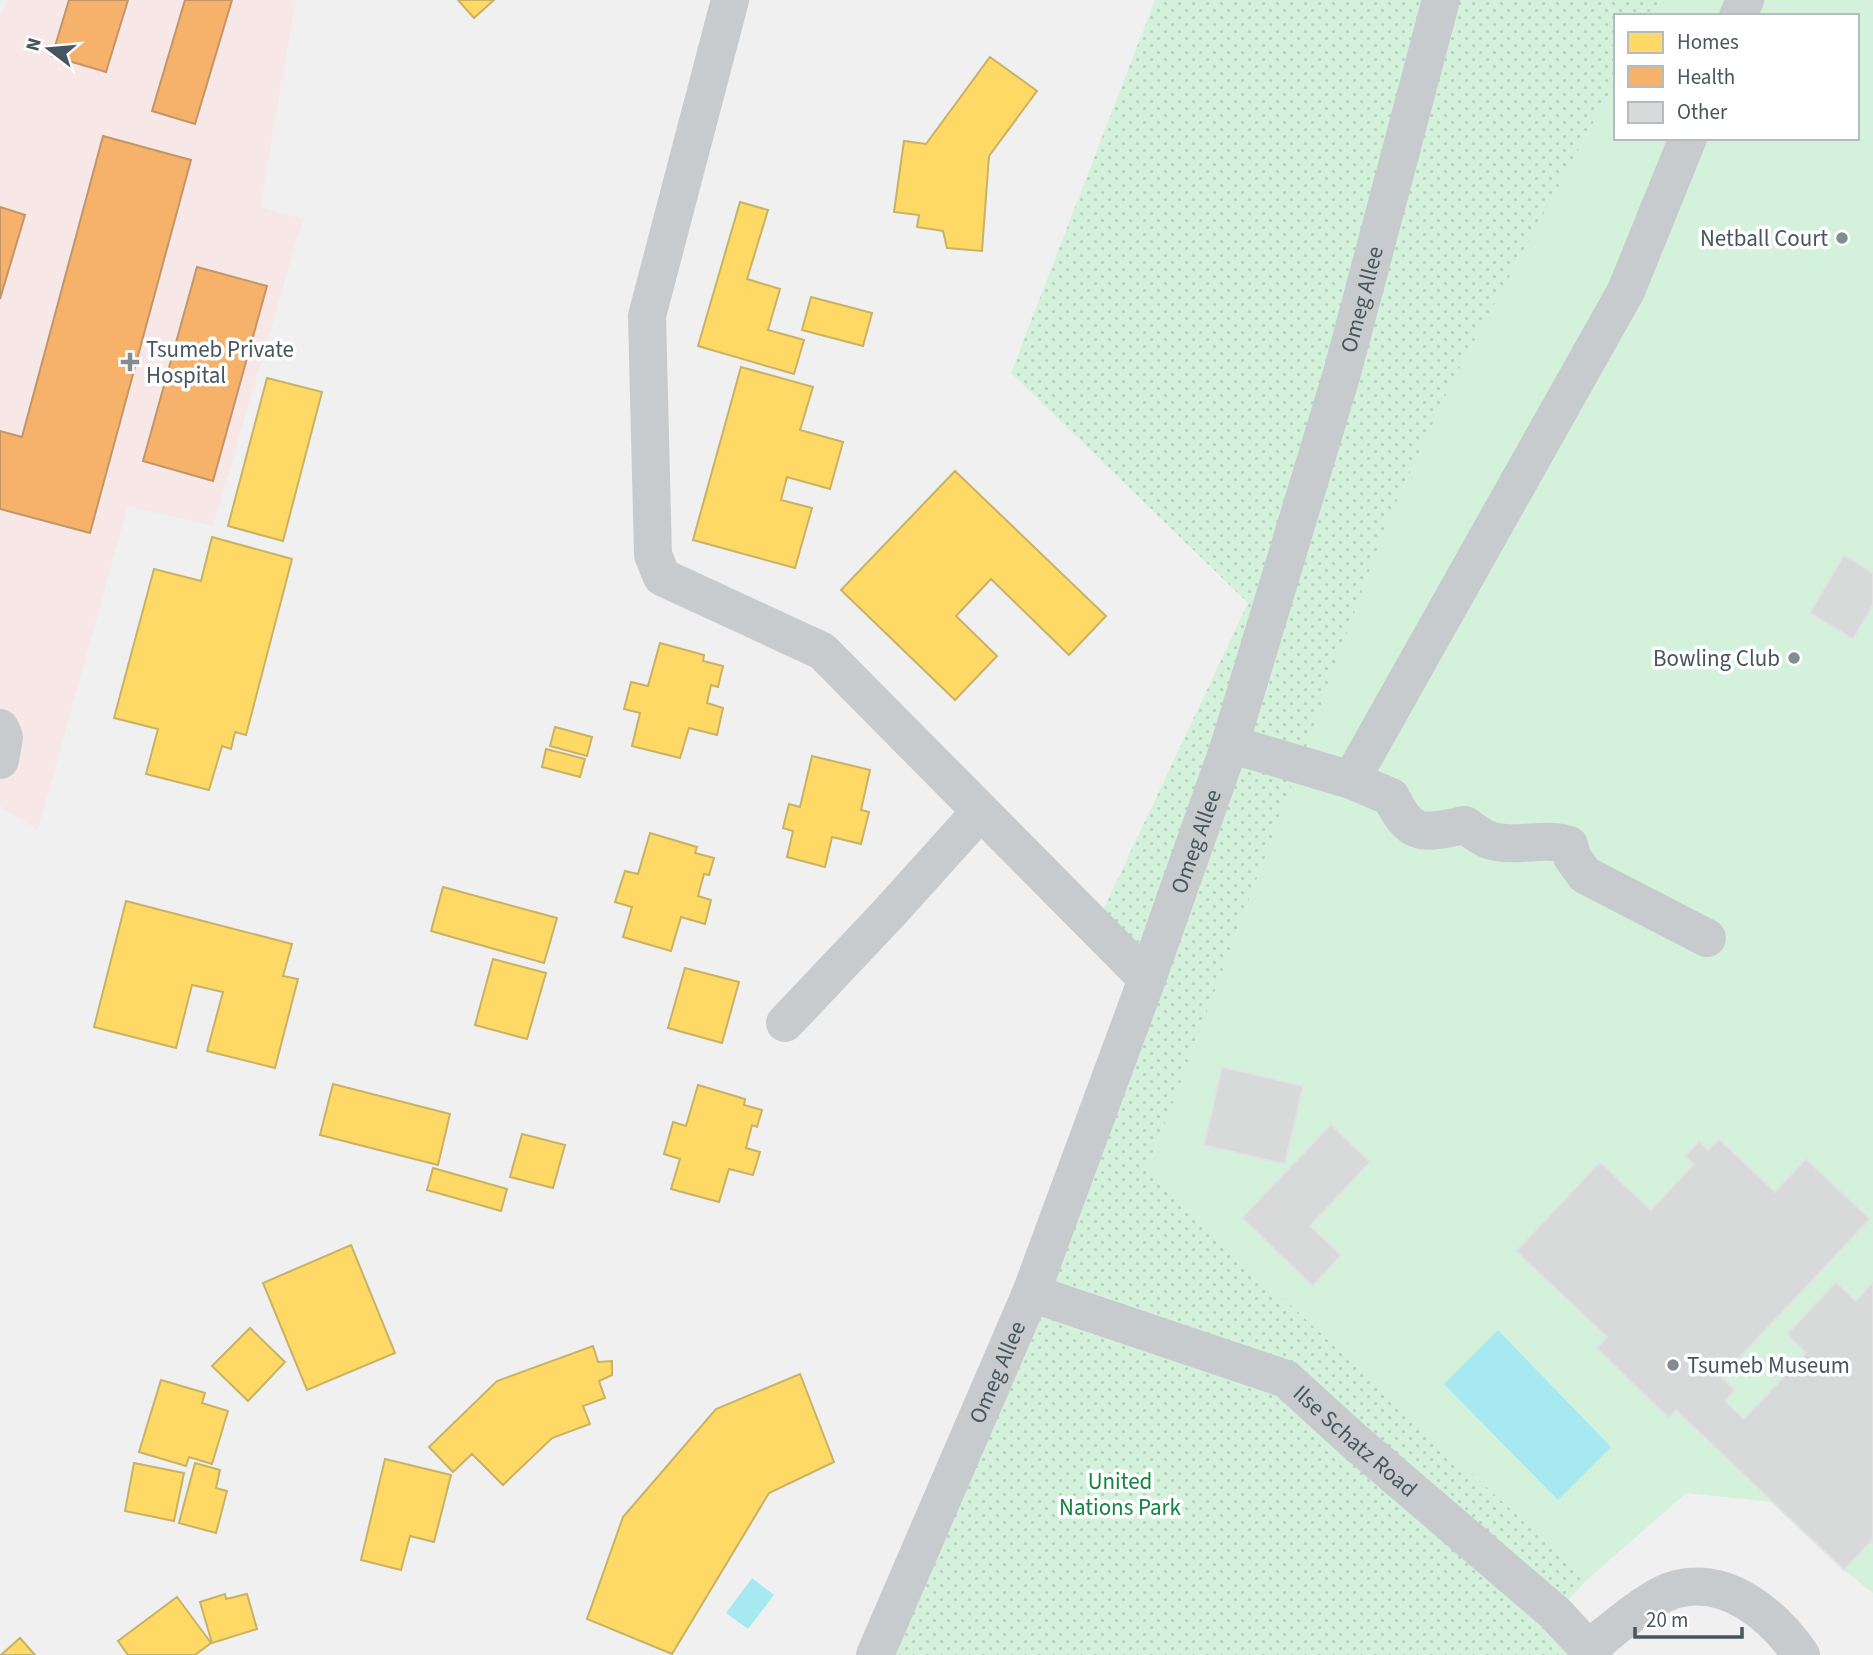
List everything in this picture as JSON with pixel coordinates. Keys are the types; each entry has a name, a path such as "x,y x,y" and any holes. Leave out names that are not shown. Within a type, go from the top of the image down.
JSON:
{"street":[{"path":"730,0 648,316 653,555 662,577 822,651 1147,979"},
{"name":"Omeg Allee","path":"875,1655 1031,1293 1230,744 1342,373 1441,0"},
{"path":"1351,780 1626,291 1687,140"},
{"path":"0,728 4,737 0,760"},
{"path":"1230,744 1351,780 1391,797 1402,818 1414,828 1428,832 1465,825 1489,840 1512,843 1560,842 1569,845 1572,857 1585,875 1707,938"},
{"path":"785,1023 980,812"},
{"name":"Ilse Schatz Road","path":"1031,1293 1286,1380 1555,1613 1591,1652"},
{"path":"1591,1652 1647,1604 1676,1589 1708,1587 1732,1593 1751,1604 1768,1618 1801,1655"}],"shaded area":[{"name":"Tsumeb Private Hospital","path":"7,0 296,0 260,207 303,219 213,526 128,506 38,830 0,806 0,17"}],"green space":[{"name":"United Nations Park","path":"1155,0 1660,0 1652,14 1614,14 1614,85 1452,382 1386,525 1300,764 1147,1172 1587,1580 1556,1613 1594,1655 868,1655 1147,979 1095,927 1248,603 1011,373"},
{"path":"1660,0 1873,0 1873,1593 1844,1570 1773,1502 1686,1493 1587,1580 1147,1172 1300,764 1386,525 1452,382 1614,85 1614,140 1859,140 1859,14 1652,14"}],"water":[{"path":"1498,1330 1611,1447 1558,1500 1444,1384"},
{"path":"752,1578 774,1595 748,1629 726,1613"}],"building: Homes":[{"path":"458,0 494,0 474,18"},
{"path":"990,57 1037,91 989,156 982,251 947,248 943,231 917,227 919,215 894,212 904,141 926,144"},
{"path":"740,202 768,210 747,279 780,289 768,330 804,340 794,374 698,346"},
{"path":"811,297 872,313 863,346 802,330"},
{"path":"741,367 813,387 800,430 843,442 830,489 787,477 781,500 812,508 795,568 693,540"},
{"path":"267,378 322,392 283,541 228,526"},
{"path":"955,471 1106,616 1069,655 991,579 956,616 997,656 955,700 841,590"},
{"path":"212,537 292,559 246,735 235,732 231,749 222,746 209,790 146,774 158,729 114,718 154,569 201,581"},
{"path":"660,643 704,655 703,661 723,666 718,687 711,685 707,703 723,708 717,735 689,728 680,758 632,746 640,713 624,709 631,682 648,686"},
{"path":"555,727 592,737 587,756 550,746"},
{"path":"546,749 585,759 580,777 542,767"},
{"path":"812,756 870,770 861,810 869,812 861,844 832,837 825,867 787,857 793,831 783,828 789,804 800,807"},
{"path":"650,833 697,847 695,853 714,858 709,875 704,874 698,896 711,900 705,924 681,917 671,951 623,937 632,907 615,902 625,871 638,874"},
{"path":"443,887 557,918 544,963 431,931"},
{"path":"126,901 292,944 283,976 298,979 275,1068 207,1051 223,992 192,985 176,1048 94,1027"},
{"path":"493,959 546,973 527,1039 475,1025"},
{"path":"685,968 739,982 722,1043 668,1028"},
{"path":"333,1084 450,1114 438,1165 320,1135"},
{"path":"698,1085 745,1099 744,1105 762,1110 757,1127 752,1125 746,1148 760,1152 753,1175 729,1169 719,1202 671,1189 680,1159 664,1154 673,1122 686,1126"},
{"path":"522,1134 565,1145 553,1188 510,1177"},
{"path":"433,1168 507,1189 501,1211 427,1190"},
{"path":"351,1245 395,1353 307,1390 263,1283"},
{"path":"250,1328 285,1362 248,1401 212,1366"},
{"path":"593,1346 598,1362 612,1361 612,1375 599,1381 605,1398 583,1406 590,1424 552,1438 503,1485 472,1454 453,1472 429,1447 497,1381"},
{"path":"800,1374 834,1462 769,1493 672,1654 587,1619 623,1517 716,1409"},
{"path":"161,1380 205,1393 202,1403 228,1411 212,1464 189,1457 186,1466 139,1452"},
{"path":"385,1459 451,1475 434,1542 410,1536 401,1570 361,1560"},
{"path":"134,1463 184,1473 174,1521 125,1511"},
{"path":"195,1463 220,1470 216,1488 227,1491 216,1533 179,1523"},
{"path":"225,1594 226,1599 247,1594 257,1629 212,1643 200,1602"},
{"path":"177,1597 211,1643 195,1655 128,1655 118,1641"},
{"path":"20,1638 35,1655 1,1655"}],"building: Health":[{"path":"69,0 128,0 106,72 52,56"},
{"path":"185,0 232,0 195,124 152,111"},
{"path":"103,136 191,160 90,533 0,509 0,431 22,437"},
{"path":"0,207 25,215 0,299"},
{"path":"197,267 267,286 213,481 143,461"}],"building: Other":[{"path":"1844,555 1873,573 1873,605 1853,639 1810,613"},
{"path":"1222,1067 1303,1086 1285,1164 1204,1145"},
{"path":"1331,1124 1370,1162 1310,1226 1341,1255 1313,1286 1242,1218"},
{"name":"Tsumeb Museum","path":"1719,1139 1775,1192 1806,1159 1870,1219 1721,1377 1735,1390 1725,1401 1744,1419 1806,1353 1787,1334 1836,1282 1856,1301 1873,1282 1873,1543 1871,1541 1844,1570 1676,1410 1669,1418 1596,1348 1607,1337 1516,1251 1600,1162 1651,1210 1694,1164 1685,1156 1699,1141 1708,1150"}],"place":[{"name":"Netball Court","path":"1842,238"},
{"name":"Tsumeb Private Hospital","path":"130,362"},
{"name":"Bowling Club","path":"1794,658"},
{"name":"Tsumeb Museum","path":"1673,1365"}]}
